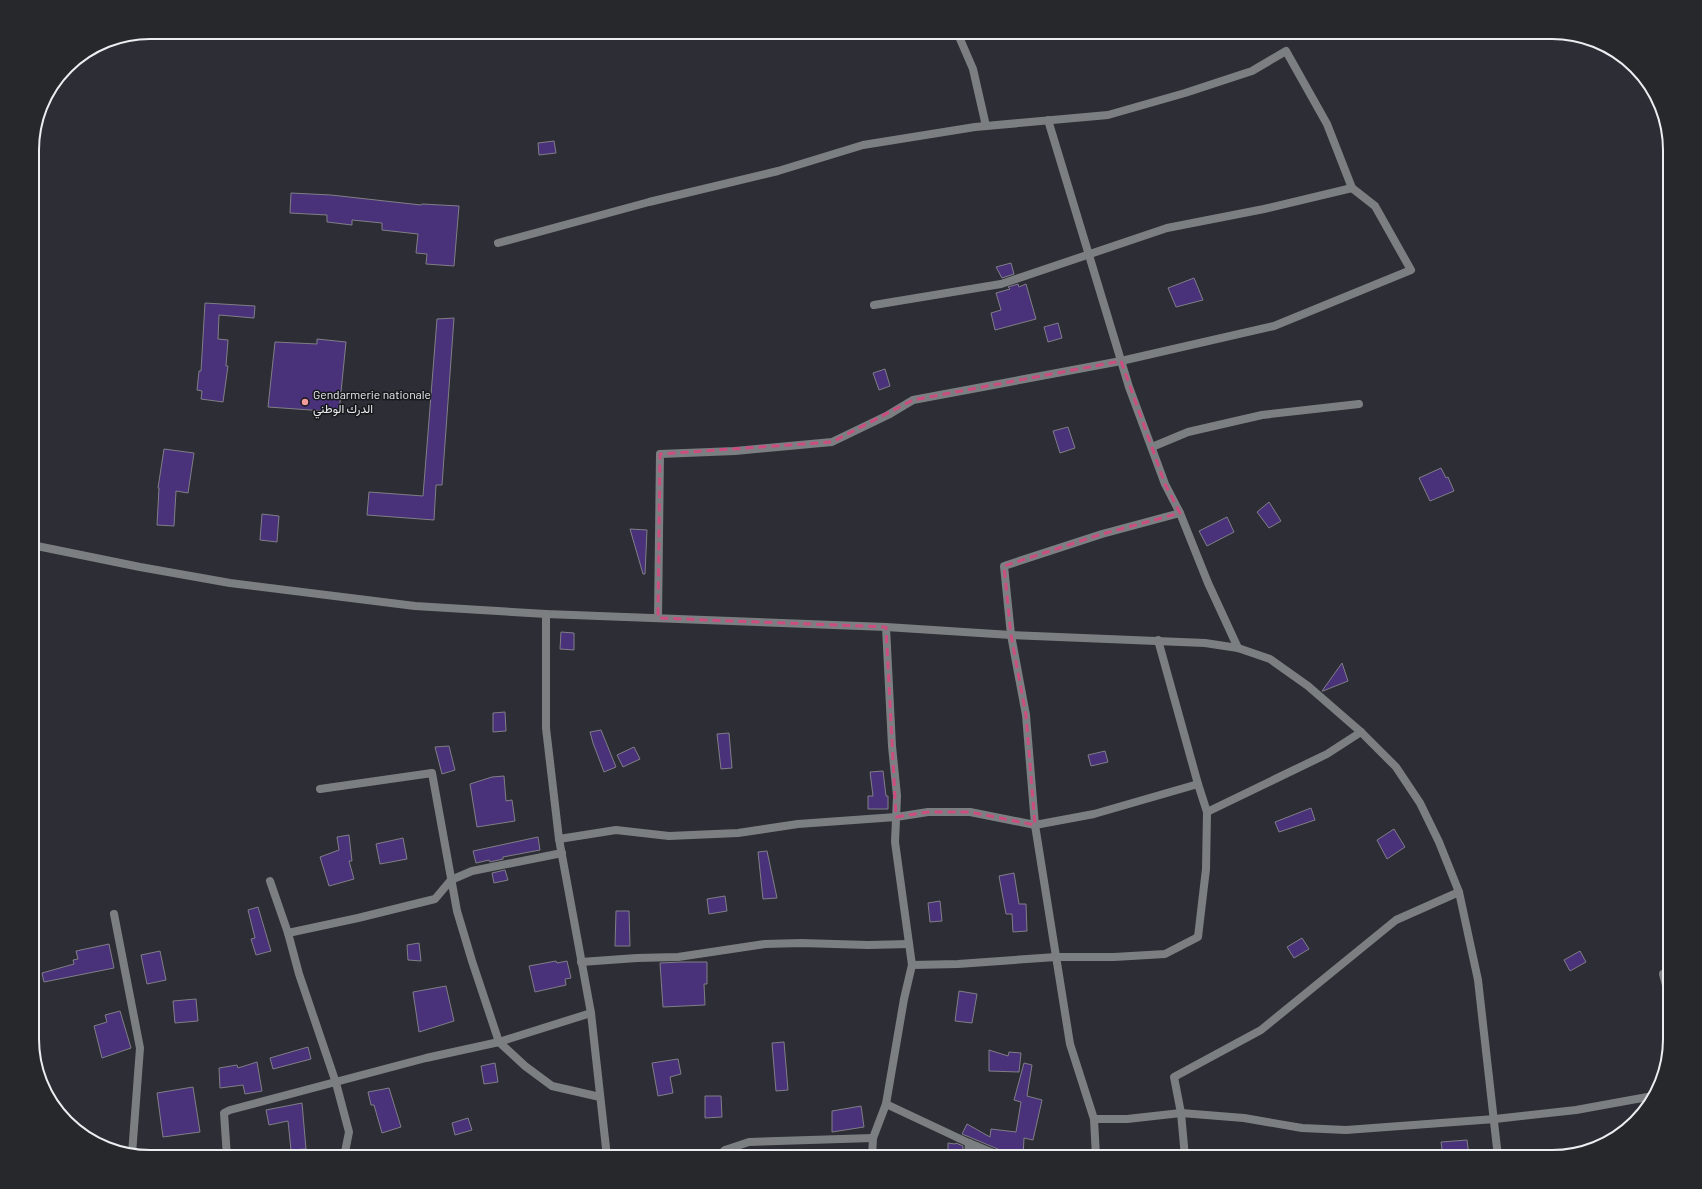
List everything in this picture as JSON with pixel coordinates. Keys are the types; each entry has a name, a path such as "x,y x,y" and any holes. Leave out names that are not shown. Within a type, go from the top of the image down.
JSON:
{"street":[{"path":"960,39 973,69 986,126"},
{"path":"498,243 649,202 778,171 864,145 986,126 1108,115 1185,93 1252,71 1286,51 1327,124 1352,188 1375,206 1411,270 1274,326 1121,361 913,400 888,415 832,442 735,451 660,454 658,618"},
{"path":"1048,120 1121,361 1165,484 1180,513 1208,583 1238,648"},
{"path":"874,305 1001,284 1167,228 1264,209 1352,188"},
{"path":"1152,447 1188,432 1262,415 1359,404"},
{"path":"1096,1150 1094,1119 1070,1044 1035,825 1026,715 1011,635 1004,566 1102,534 1180,513"},
{"path":"39,546 230,583 415,606 546,614 886,627 1011,635 1158,640 1206,643 1238,648 1270,659 1308,686 1361,732 1396,767 1420,803 1439,842 1459,892 1478,980 1497,1150"},
{"path":"546,614 546,728 559,839 591,1013 604,1150"},
{"path":"872,1150 873,1138 886,1104 904,998 912,965 895,842 897,796 892,746 886,627"},
{"path":"912,965 958,964 1056,957 1114,957 1165,954 1198,937 1206,869 1207,812 1158,640"},
{"path":"1207,812 1327,754 1361,732"},
{"path":"320,789 432,773 457,911 499,1042 525,1066 552,1086 600,1097"},
{"path":"559,839 616,830 669,836 738,833 798,824 896,817 928,812 970,812 1035,825 1094,814 1198,784"},
{"path":"288,933 436,899 451,880 472,871 562,853"},
{"path":"270,881 288,933 299,974 336,1082 350,1132 346,1150"},
{"path":"1184,1150 1181,1113 1174,1077 1261,1030 1396,920 1459,892"},
{"path":"114,914 140,1048 132,1148"},
{"path":"581,962 678,957 765,944 909,944"},
{"path":"227,1150 224,1113 230,1110 426,1058 499,1042 591,1013"},
{"path":"1094,1119 1127,1119 1181,1113 1244,1118 1302,1128 1346,1130 1495,1119 1576,1110 1646,1097"},
{"path":"886,1104 985,1150"},
{"path":"725,1150 749,1142 873,1138"},
{"path":"969,1144 969,1150"}],"highlighted area":[{"path":"1121,361 1165,484 1180,513 1102,534 1004,566 1011,635 1026,715 1035,825 970,812 928,812 896,817 886,627 658,618 660,454 832,442 913,400"}],"building":[{"path":"554,141 556,153 539,155 538,143"},
{"path":"291,193 331,195 421,205 459,206 454,266 426,264 427,254 416,253 418,234 382,230 382,223 352,220 352,225 327,222 327,215 290,213"},
{"path":"1011,263 1014,274 1002,278 996,267"},
{"path":"1194,278 1203,300 1176,307 1168,288"},
{"path":"1018,284 1019,287 1026,284 1036,319 995,330 991,313 1001,310 996,293 1010,289 1008,287"},
{"path":"205,303 255,306 254,318 219,315 218,339 228,340 226,366 228,366 223,402 201,399 202,391 197,390 199,371 201,371"},
{"path":"454,318 442,485 436,485 434,520 367,515 369,492 423,496 437,319"},
{"path":"1058,323 1062,338 1048,342 1044,327"},
{"path":"317,339 346,342 339,412 268,407 275,342 317,344"},
{"path":"885,369 890,386 879,390 873,373"},
{"path":"1068,427 1075,448 1060,453 1053,431"},
{"path":"164,449 194,453 188,493 176,491 174,526 157,525 158,488"},
{"path":"1441,468 1446,478 1448,477 1454,491 1430,501 1419,478"},
{"path":"1269,502 1281,521 1269,528 1257,512"},
{"path":"262,514 279,516 277,542 260,540"},
{"path":"1227,517 1234,532 1207,546 1199,531"},
{"path":"630,529 647,530 645,574 643,574"},
{"path":"561,632 574,633 574,650 560,649"},
{"path":"1342,663 1348,681 1322,691"},
{"path":"505,712 506,731 493,732 493,713"},
{"path":"601,730 616,767 604,772 590,732"},
{"path":"729,733 732,768 721,769 717,734"},
{"path":"449,746 455,770 442,774 435,747"},
{"path":"634,747 640,759 623,767 617,755"},
{"path":"1105,751 1108,762 1091,766 1088,755"},
{"path":"883,771 886,796 888,796 888,809 868,809 868,796 873,796 870,772"},
{"path":"504,776 506,801 512,800 515,821 477,827 470,784 492,777"},
{"path":"1311,808 1315,820 1279,832 1275,822"},
{"path":"1394,829 1405,847 1387,859 1377,840"},
{"path":"349,835 352,861 349,861 354,879 329,886 320,857 339,850 337,837"},
{"path":"538,837 540,850 503,857 503,859 490,862 489,860 476,863 473,851"},
{"path":"403,838 407,859 380,864 376,844"},
{"path":"767,851 777,898 763,899 758,852"},
{"path":"505,870 508,880 494,883 492,873"},
{"path":"1014,873 1019,904 1026,904 1027,931 1013,932 1012,914 1006,914 999,876"},
{"path":"725,896 727,911 709,914 707,899"},
{"path":"940,901 942,921 930,922 928,903"},
{"path":"258,907 271,951 256,955 251,939 255,938 248,910"},
{"path":"616,911 629,911 630,946 615,946"},
{"path":"1302,938 1309,949 1294,958 1287,947"},
{"path":"419,943 421,961 408,960 407,945"},
{"path":"109,944 114,968 44,982 42,973 74,964 73,960 78,959 76,951"},
{"path":"160,951 166,980 147,984 141,955"},
{"path":"1580,951 1586,962 1570,971 1564,960"},
{"path":"556,961 557,963 567,961 571,978 565,979 566,985 535,992 529,966"},
{"path":"707,962 707,984 704,984 705,1005 663,1007 660,963"},
{"path":"446,986 454,1021 419,1032 413,992"},
{"path":"959,991 977,994 972,1023 955,1021"},
{"path":"196,999 198,1021 175,1023 173,1001"},
{"path":"120,1011 131,1048 102,1058 94,1026 107,1022 105,1015"},
{"path":"784,1042 788,1090 776,1091 772,1043"},
{"path":"308,1047 311,1059 273,1069 270,1058"},
{"path":"989,1050 1008,1056 1009,1052 1021,1053 1019,1072 989,1071"},
{"path":"678,1059 681,1074 670,1077 673,1093 658,1096 652,1063"},
{"path":"257,1062 262,1091 245,1094 243,1085 220,1088 219,1068 237,1065 238,1068"},
{"path":"495,1063 498,1082 484,1084 481,1066"},
{"path":"1024,1063 1032,1065 1027,1096 1042,1100 1033,1140 1024,1138 1023,1150 1000,1150 962,1134 967,1124 990,1137 991,1129 1016,1132 1021,1102 1014,1100"},
{"path":"193,1087 200,1132 163,1137 157,1093"},
{"path":"389,1088 401,1127 382,1133 374,1105 371,1105 368,1092"},
{"path":"705,1096 721,1096 722,1117 705,1118"},
{"path":"302,1103 306,1149 291,1150 288,1121 269,1125 266,1110"},
{"path":"861,1106 864,1127 832,1132 832,1111"},
{"path":"468,1118 472,1130 455,1135 452,1123"},
{"path":"1467,1140 1468,1150 1442,1150 1441,1142"},
{"path":"948,1143 956,1143 963,1146 963,1150 948,1150"}],"place":[{"name":"Gendarmerie nationale الدرك الوطني","path":"305,402"}]}
